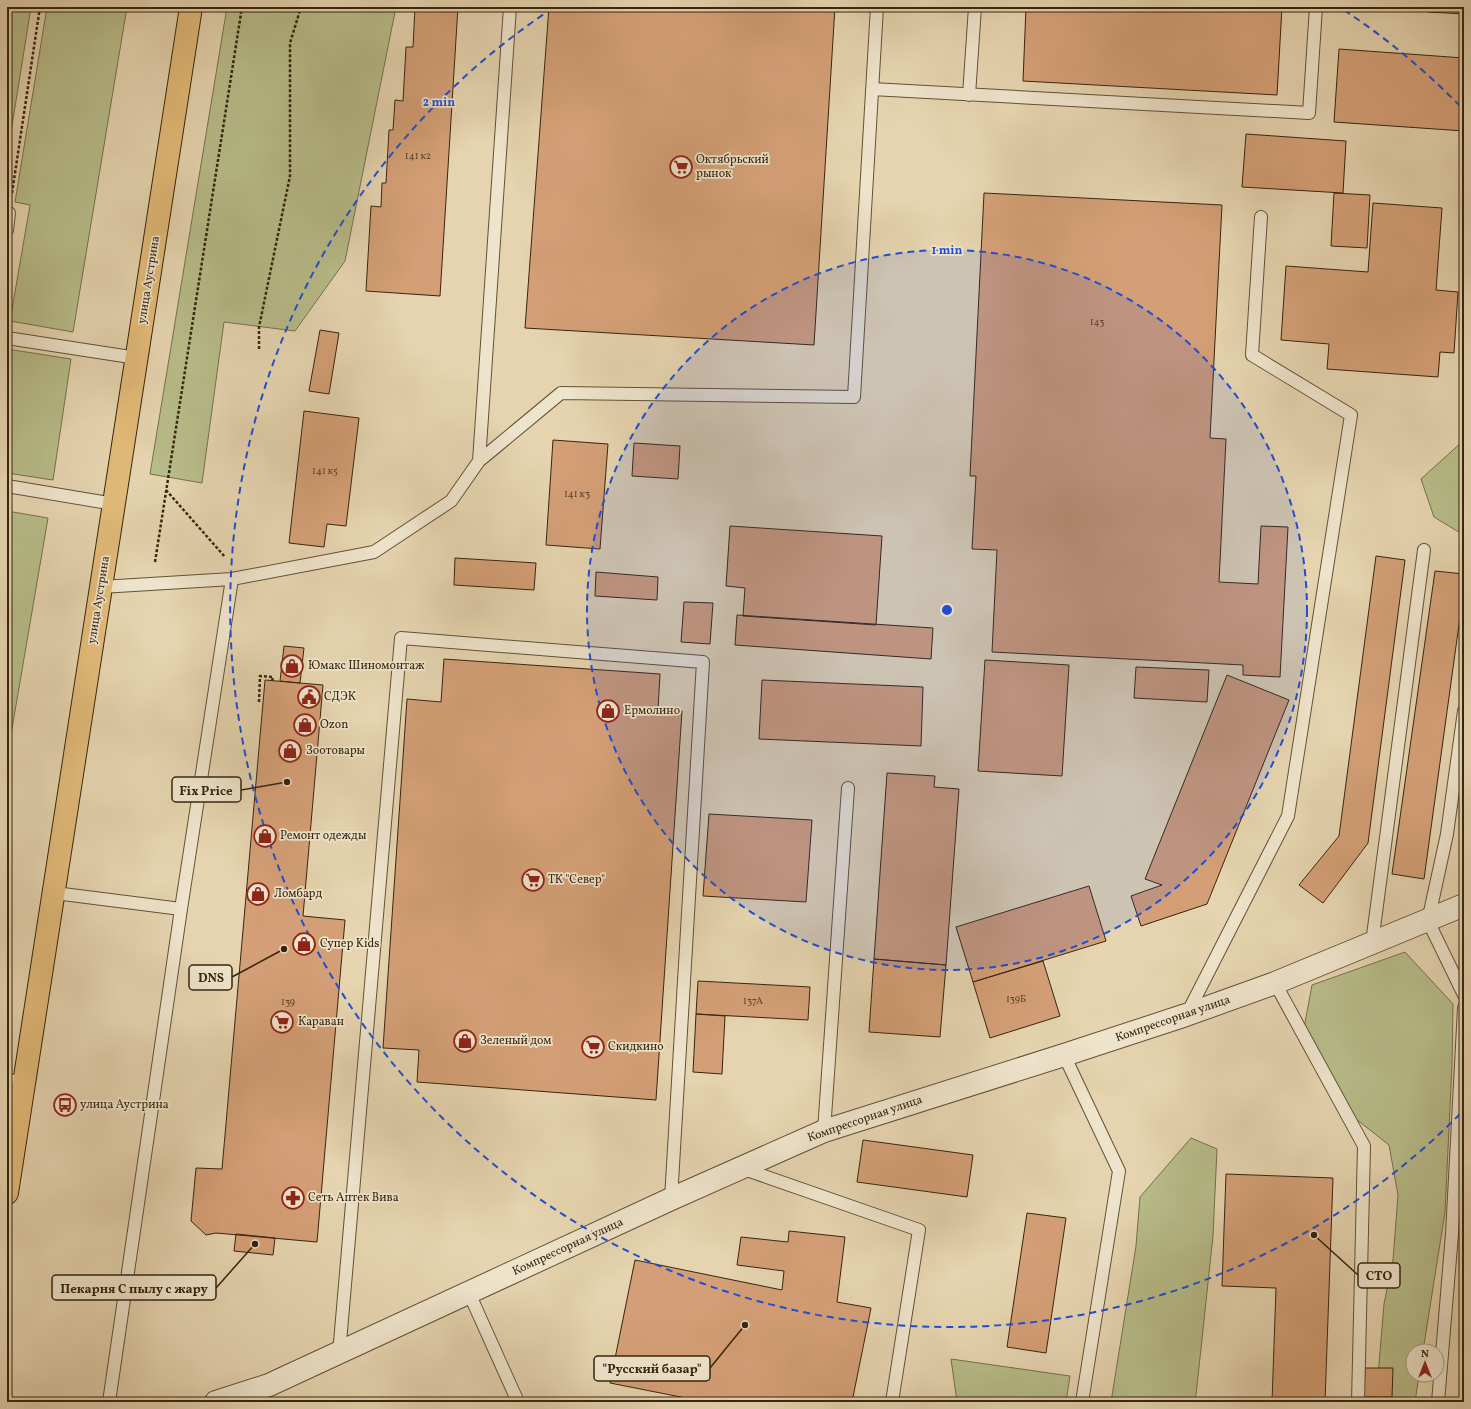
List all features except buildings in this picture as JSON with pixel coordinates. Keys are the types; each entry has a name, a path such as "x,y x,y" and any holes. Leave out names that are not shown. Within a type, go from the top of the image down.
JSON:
{"main road":[{"name":"улица Аустрина","path":"7,1193 16,1081 54,893 191,7"}],"street":[{"name":"Компрессорная улица","path":"216,1402 269,1385 339,1354 671,1199 824,1130 1186,1015 1275,983 1464,905"}],"lane":[{"path":"479,462 510,7"},
{"path":"101,587 232,579 374,552 451,501 479,462 561,393 854,398 877,7"},
{"path":"969,95 975,7"},
{"path":"872,89 1309,113 1316,7"},
{"path":"7,230 9,213"},
{"path":"1186,1015 1288,816 1352,415 1252,355 1261,217"},
{"path":"7,338 137,358"},
{"path":"7,486 114,504"},
{"path":"1372,943 1424,550"},
{"path":"109,1402 181,909 232,579"},
{"path":"339,1354 401,638 703,662 671,1199"},
{"path":"1464,711 1447,834 1428,921 1464,995"},
{"path":"824,1130 848,788"},
{"path":"54,893 181,909"},
{"path":"1275,983 1364,1146 1358,1402"},
{"path":"1438,1402 1452,1234 1464,1008"},
{"path":"1064,1055 1119,1171 1082,1402"},
{"path":"740,1168 919,1230 892,1402"},
{"path":"469,1293 518,1402"}],"path":[{"path":"9,213 40,7"},
{"path":"152,584 242,7"},
{"path":"259,349 259,327 290,176 290,43 301,7"},
{"path":"166,490 228,560"},
{"path":"259,702 260,676 273,677 272,681"}],"green space":[{"path":"7,7 31,7 7,157"},
{"path":"47,7 127,7 73,332 10,321 30,205 15,202"},
{"path":"227,7 396,7 345,261 295,331 224,322 202,483 150,474"},
{"path":"7,349 71,359 53,480 7,473"},
{"path":"1464,440 1464,531 1462,534 1434,517 1421,479"},
{"path":"7,511 48,518 7,758"},
{"path":"1405,952 1453,1004 1452,1065 1445,1212 1424,1343 1405,1343 1405,1383 1418,1383 1415,1402 1387,1402 1388,1379 1378,1376 1384,1304 1393,1260 1398,1195 1389,1145 1356,1119 1304,1028 1312,985"},
{"path":"1191,1138 1217,1149 1213,1236 1196,1395 1193,1402 1111,1402 1136,1246 1140,1197"},
{"path":"951,1359 1070,1376 1066,1402 957,1402"}],"place":[{"name":"Октябрьский рынок","path":"681,167"},
{"name":"Юмакс Шиномонтаж","path":"292,666"},
{"name":"СДЭК","path":"309,697"},
{"name":"Ермолино","path":"608,711"},
{"name":"Ozon","path":"305,725"},
{"name":"Зоотовары","path":"290,751"},
{"name":"Fix Price","path":"287,782"},
{"name":"Ремонт одежды","path":"265,836"},
{"name":"ТК \"Север\"","path":"533,880"},
{"name":"Ломбард","path":"258,894"},
{"name":"Супер Kids","path":"304,944"},
{"name":"DNS","path":"284,949"},
{"name":"Караван","path":"282,1022"},
{"name":"Зеленый дом","path":"465,1041"},
{"name":"Скидкино","path":"593,1047"},
{"name":"улица Аустрина","path":"65,1105"},
{"name":"Сеть Аптек Вива","path":"293,1198"},
{"name":"СТО","path":"1314,1235"},
{"name":"Пекарня С пылу с жару","path":"255,1244"},
{"name":"\"Русский базар\"","path":"745,1325"}]}
